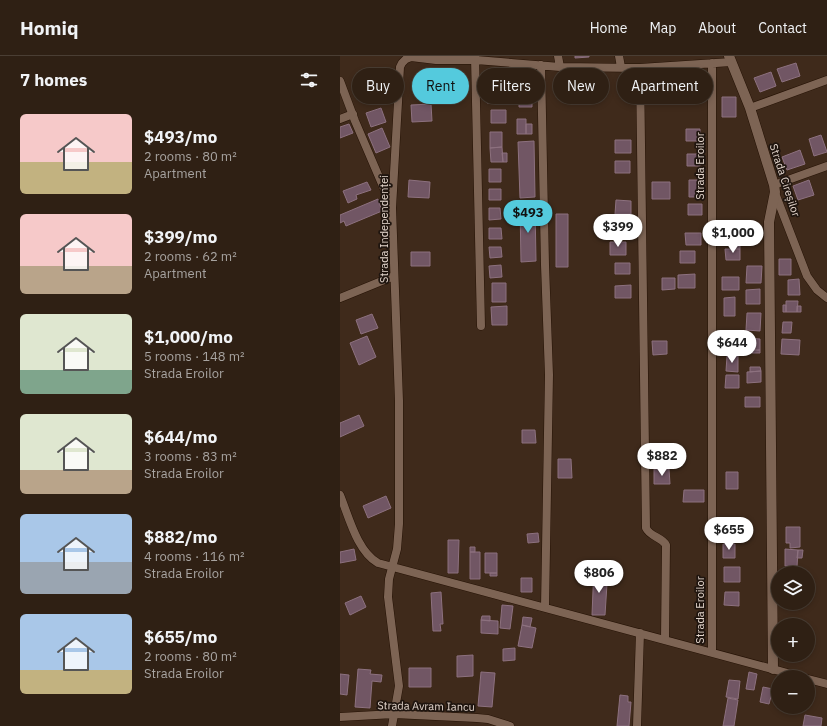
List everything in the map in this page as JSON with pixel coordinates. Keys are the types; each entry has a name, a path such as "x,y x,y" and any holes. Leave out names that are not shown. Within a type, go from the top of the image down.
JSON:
{"street":[{"path":"558,56 560,67"},
{"path":"620,56 622,67"},
{"name":"Strada Independenței","path":"392,726 399,686 388,597 392,568 397,549 399,524 399,401 392,208 400,67 402,63 411,57 436,60 475,58 560,67 640,68 712,63 730,59"},
{"path":"475,58 481,326"},
{"name":"Strada Cireșilor","path":"730,59 750,108 774,188 803,267 812,283 827,298"},
{"name":"Strada Eroilor","path":"712,63 712,652"},
{"path":"541,65 549,375 545,607"},
{"path":"750,108 827,80"},
{"path":"340,81 392,208"},
{"path":"640,104 646,528 648,532 664,542 666,545 665,639"},
{"path":"340,120 353,114"},
{"path":"773,669 770,222 774,188 827,166"},
{"path":"340,298 394,276"},
{"name":"Strada Eroilor","path":"340,495 364,550 373,560 392,568 545,607 777,670"},
{"path":"637,726 640,633"},
{"path":"815,681 827,684"},
{"name":"Strada Avram Iancu","path":"340,717 394,714 476,722 488,719 510,726"}],"building":[{"path":"575,56 589,56 589,57 575,58"},
{"path":"796,63 800,76 782,82 777,69"},
{"path":"771,72 776,86 760,92 754,78"},
{"path":"722,97 736,97 736,117 722,117"},
{"path":"431,104 432,121 412,122 411,105"},
{"path":"519,104 532,104 532,107 519,107"},
{"path":"381,108 386,122 371,127 366,113"},
{"path":"491,110 506,110 506,123 491,123"},
{"path":"517,119 526,119 526,134 517,134"},
{"path":"349,124 353,133 340,138 340,127"},
{"path":"526,124 532,124 532,134 526,134"},
{"path":"382,128 390,147 376,153 368,134"},
{"path":"686,129 700,129 700,141 686,141"},
{"path":"490,132 502,132 502,147 490,148"},
{"path":"821,135 827,152 814,156 809,139"},
{"path":"615,140 631,140 631,153 615,153"},
{"path":"534,141 535,197 520,198 518,142"},
{"path":"502,147 503,162 491,162 490,148"},
{"path":"800,150 805,164 787,170 782,157"},
{"path":"502,153 507,153 507,162 503,162"},
{"path":"687,154 700,154 700,166 687,166"},
{"path":"615,161 630,161 630,173 615,173"},
{"path":"489,169 501,169 501,182 489,182"},
{"path":"409,180 430,182 429,198 408,197"},
{"path":"689,180 702,180 702,197 689,197"},
{"path":"809,180 814,195 798,200 793,186"},
{"path":"367,182 371,190 356,195 357,199 348,203 343,191"},
{"path":"652,182 670,182 670,199 652,199"},
{"path":"489,189 501,189 501,200 489,200"},
{"path":"378,199 382,211 346,226 344,221 340,223 340,215"},
{"path":"616,200 631,201 631,214 615,214"},
{"path":"688,204 702,204 702,215 688,215"},
{"path":"535,205 536,261 521,262 520,206"},
{"path":"489,208 500,208 501,219 489,220"},
{"path":"556,214 568,214 568,267 556,267"},
{"path":"609,222 629,223 629,235 609,234"},
{"path":"489,228 501,228 502,239 489,239"},
{"path":"685,233 701,233 701,245 686,245"},
{"path":"610,242 626,242 626,255 610,255"},
{"path":"730,246 740,246 740,249 730,249"},
{"path":"489,247 501,247 502,257 490,258"},
{"path":"725,249 740,249 740,260 726,260"},
{"path":"680,251 695,251 695,263 680,263"},
{"path":"411,252 430,252 430,266 411,266"},
{"path":"779,259 791,259 791,275 779,275"},
{"path":"615,263 630,263 630,274 615,274"},
{"path":"501,265 502,277 490,278 489,266"},
{"path":"747,266 762,266 761,283 746,283"},
{"path":"695,274 695,288 678,288 678,275"},
{"path":"722,277 739,277 739,290 722,290"},
{"path":"662,278 675,278 675,289 662,290"},
{"path":"799,279 800,295 788,295 788,280"},
{"path":"492,283 506,283 506,302 492,302"},
{"path":"631,285 631,298 615,298 615,286"},
{"path":"760,289 760,304 746,304 746,290"},
{"path":"735,297 735,316 724,316 724,298"},
{"path":"786,301 798,301 797,312 786,312"},
{"path":"783,305 786,305 786,312 783,312"},
{"path":"507,306 507,325 492,325 491,307"},
{"path":"797,306 801,306 801,312 797,312"},
{"path":"747,313 761,313 760,331 746,330"},
{"path":"372,314 378,328 361,334 356,320"},
{"path":"783,322 792,322 791,333 782,333"},
{"path":"367,336 376,357 359,365 350,343"},
{"path":"747,338 760,339 760,350 747,350"},
{"path":"782,339 800,340 799,355 781,354"},
{"path":"652,341 667,341 667,354 653,355"},
{"path":"751,350 760,350 760,353 751,353"},
{"path":"727,356 738,356 738,372 726,371"},
{"path":"750,367 760,367 761,371 750,372"},
{"path":"761,371 761,382 747,383 747,372"},
{"path":"726,375 739,375 739,388 725,388"},
{"path":"745,397 760,397 760,407 745,407"},
{"path":"359,415 364,426 340,437 340,423"},
{"path":"522,430 535,430 536,443 522,443"},
{"path":"654,446 666,446 666,460 654,460"},
{"path":"558,459 571,459 572,478 558,478"},
{"path":"654,469 669,469 670,484 654,484"},
{"path":"726,472 738,472 738,489 726,489"},
{"path":"684,490 704,490 704,502 683,502"},
{"path":"386,496 391,508 368,518 363,506"},
{"path":"725,519 739,519 739,532 725,532"},
{"path":"786,527 800,527 800,547 790,548 790,543 786,543"},
{"path":"538,533 539,542 528,543 527,534"},
{"path":"448,540 459,540 458,573 448,573"},
{"path":"723,544 735,544 735,558 723,558"},
{"path":"470,547 475,547 475,552 470,552"},
{"path":"354,549 356,560 340,563 340,552"},
{"path":"785,549 798,550 797,566 785,566"},
{"path":"798,550 803,550 802,558 797,558"},
{"path":"470,552 480,552 480,579 470,579"},
{"path":"485,553 497,553 497,573 485,573"},
{"path":"594,566 601,567 600,584 607,584 605,615 592,615"},
{"path":"724,567 740,567 740,582 724,582"},
{"path":"490,573 497,573 497,576 490,576"},
{"path":"521,578 532,578 532,592 521,592"},
{"path":"441,592 443,624 440,624 441,631 433,631 431,593"},
{"path":"725,592 739,592 739,606 724,605"},
{"path":"361,596 366,607 350,615 345,603"},
{"path":"502,605 513,606 510,629 500,628"},
{"path":"482,616 490,616 490,621 481,620"},
{"path":"523,617 532,618 530,627 522,625"},
{"path":"481,620 498,621 498,634 481,633"},
{"path":"522,625 536,628 532,648 518,646"},
{"path":"515,648 515,660 503,661 503,649"},
{"path":"473,655 473,676 457,677 457,656"},
{"path":"409,668 431,668 431,687 409,687"},
{"path":"358,669 371,670 370,674 382,675 381,682 372,681 370,708 355,707"},
{"path":"481,672 495,673 492,707 478,706"},
{"path":"749,672 757,674 754,690 746,689"},
{"path":"340,674 349,675 347,695 340,694"},
{"path":"729,680 740,681 738,699 726,697"},
{"path":"763,687 771,689 769,704 760,702"},
{"path":"620,695 628,696 628,702 631,702 629,726 617,726"},
{"path":"728,698 738,700 734,726 723,726"},
{"path":"805,715 822,718 821,726 803,726"}]}
